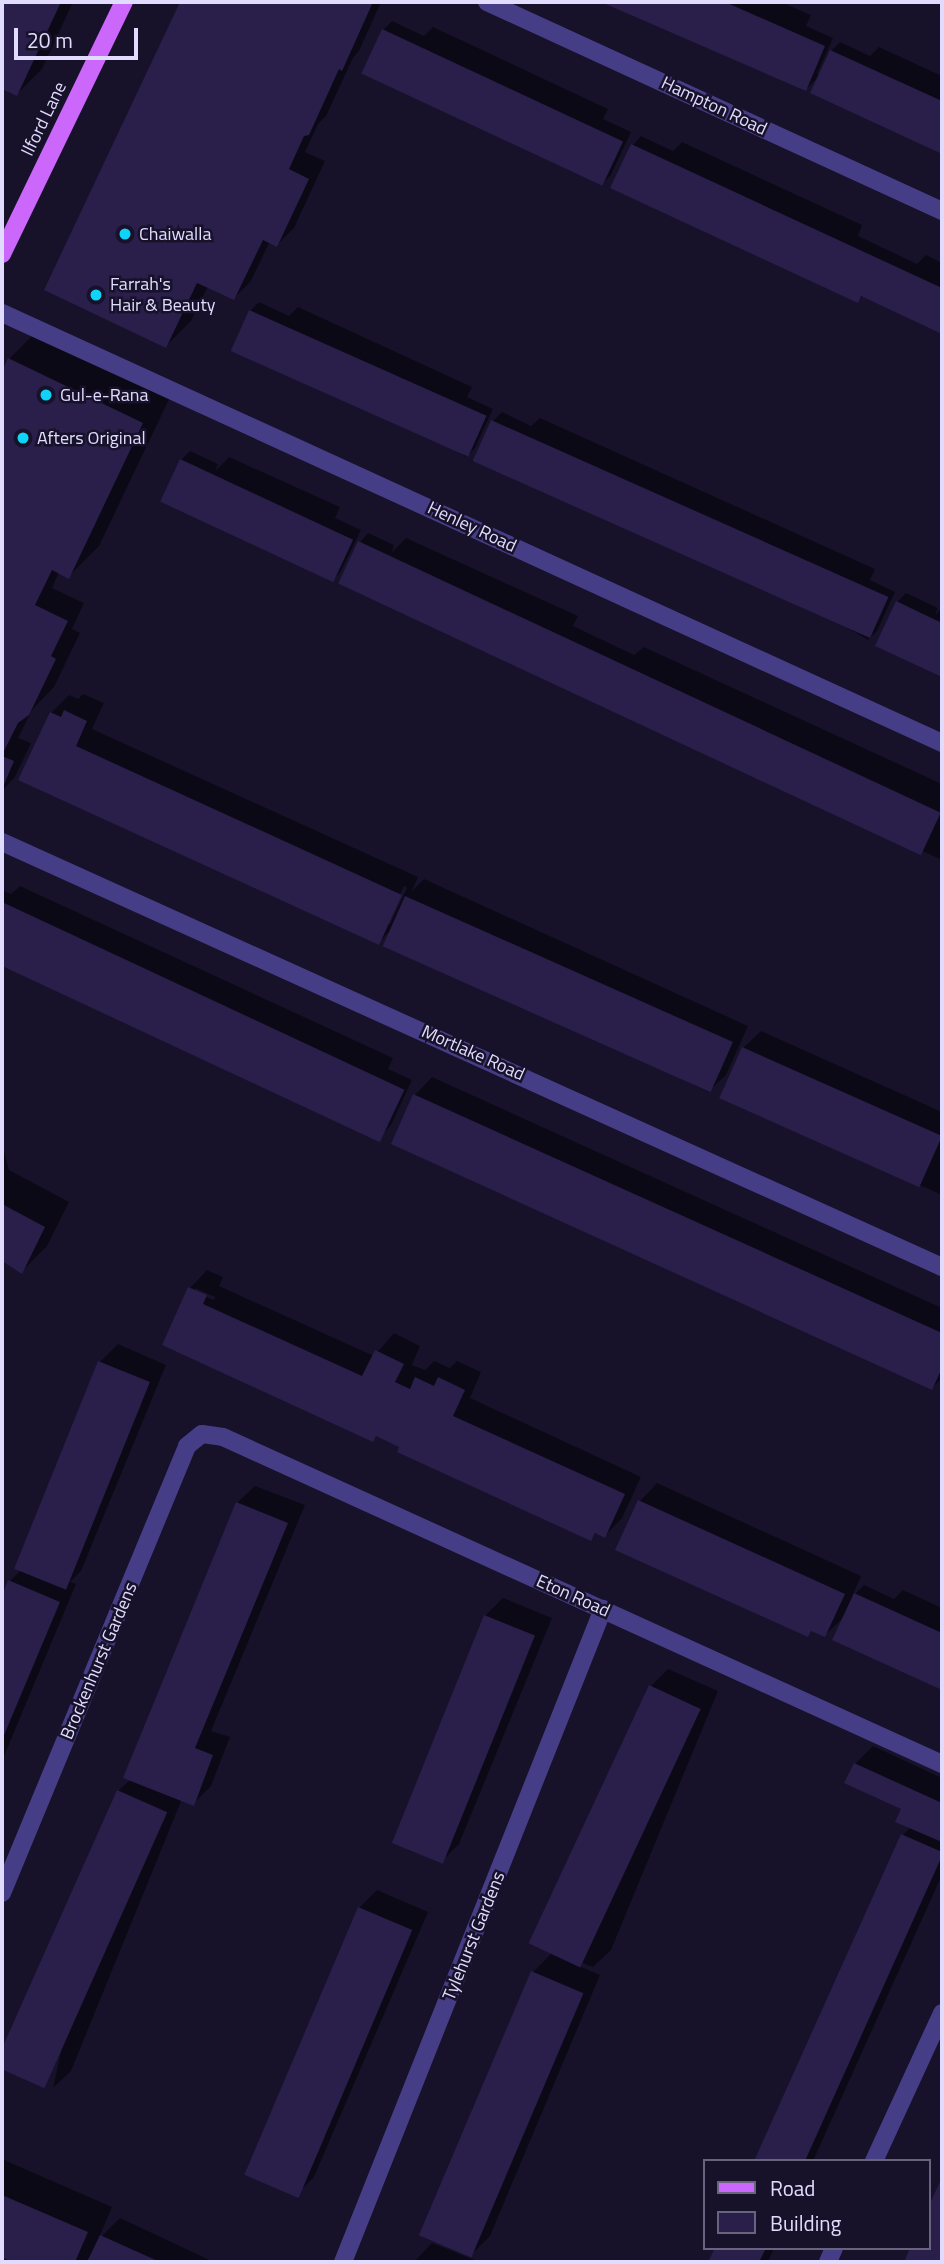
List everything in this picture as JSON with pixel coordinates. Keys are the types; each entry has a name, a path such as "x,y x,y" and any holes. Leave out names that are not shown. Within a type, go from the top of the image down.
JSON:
{"main road":[{"name":"Ilford Lane","path":"2,254 124,2"}],"street":[{"name":"Hampton Road","path":"487,2 942,211"},
{"name":"Henley Road","path":"2,313 942,743"},
{"name":"Mortlake Road","path":"2,842 942,1267"},
{"name":"Eton Road","path":"202,1434 223,1437 942,1764"},
{"name":"Brockenhurst Gardens","path":"2,1893 187,1446 202,1434"},
{"name":"Tylehurst Gardens","path":"343,2262 603,1609"},
{"path":"875,2159 942,2013"}],"building":[{"path":"2,2 61,2 17,96 2,89"},
{"path":"180,2 373,2 342,71 339,69 309,135 304,136 289,169 309,179 277,247 263,240 234,300 197,283 166,348 44,290"},
{"path":"601,2 725,2 825,46 806,91"},
{"path":"382,29 623,141 602,186 361,73"},
{"path":"830,50 942,101 942,154 810,93"},
{"path":"631,144 942,288 942,334 861,296 858,303 610,188"},
{"path":"249,310 487,416 468,457 231,351"},
{"path":"8,358 143,423 69,579 52,570 35,605 68,621 51,656 56,659 29,715 18,723 2,755 2,371"},
{"path":"491,420 888,597 870,638 473,461"},
{"path":"180,459 353,540 333,582 160,502"},
{"path":"358,541 941,813 921,855 338,584"},
{"path":"896,601 942,623 942,677 875,646"},
{"path":"64,710 87,721 76,746 402,895 379,945 18,780 50,712 61,717"},
{"path":"2,756 14,761 2,789"},
{"path":"405,896 733,1042 711,1092 383,946"},
{"path":"2,902 404,1090 380,1142 2,966"},
{"path":"742,1047 942,1136 919,1187 719,1098"},
{"path":"413,1094 942,1333 942,1368 932,1390 391,1144"},
{"path":"2,1204 45,1227 22,1274 2,1261"},
{"path":"188,1287 207,1295 203,1304 362,1376 375,1350 404,1364 395,1382 410,1389 415,1377 434,1386 438,1377 465,1390 453,1416 625,1494 605,1538 595,1533 591,1541 397,1452 399,1447 376,1436 373,1442 162,1345"},
{"path":"98,1361 150,1382 66,1590 14,1569"},
{"path":"638,1500 845,1594 825,1637 811,1631 808,1637 615,1550"},
{"path":"236,1502 288,1523 195,1748 213,1755 194,1806 123,1778"},
{"path":"8,1580 60,1602 2,1740 2,1596"},
{"path":"854,1593 942,1633 942,1690 832,1640"},
{"path":"484,1615 535,1636 443,1864 392,1843"},
{"path":"649,1685 701,1709 580,1967 529,1943"},
{"path":"854,1763 942,1803 942,1842 895,1822 901,1809 844,1783"},
{"path":"117,1790 167,1812 44,2088 2,2069 2,2048"},
{"path":"901,1834 942,1852 806,2159 755,2159"},
{"path":"358,1907 412,1930 299,2198 244,2175"},
{"path":"531,1971 583,1993 471,2257 419,2235"},
{"path":"942,2177 942,2262 904,2262 909,2250 930,2250 930,2204"},
{"path":"2,2195 88,2232 75,2262 13,2262 2,2257"},
{"path":"100,2235 160,2262 87,2262"},
{"path":"714,2250 765,2250 759,2262 708,2262"}],"place":[{"name":"Chaiwalla","path":"125,234"},
{"name":"Farrah's Hair & Beauty","path":"96,295"},
{"name":"Gul-e-Rana","path":"46,395"},
{"name":"Afters Original","path":"23,438"}]}
